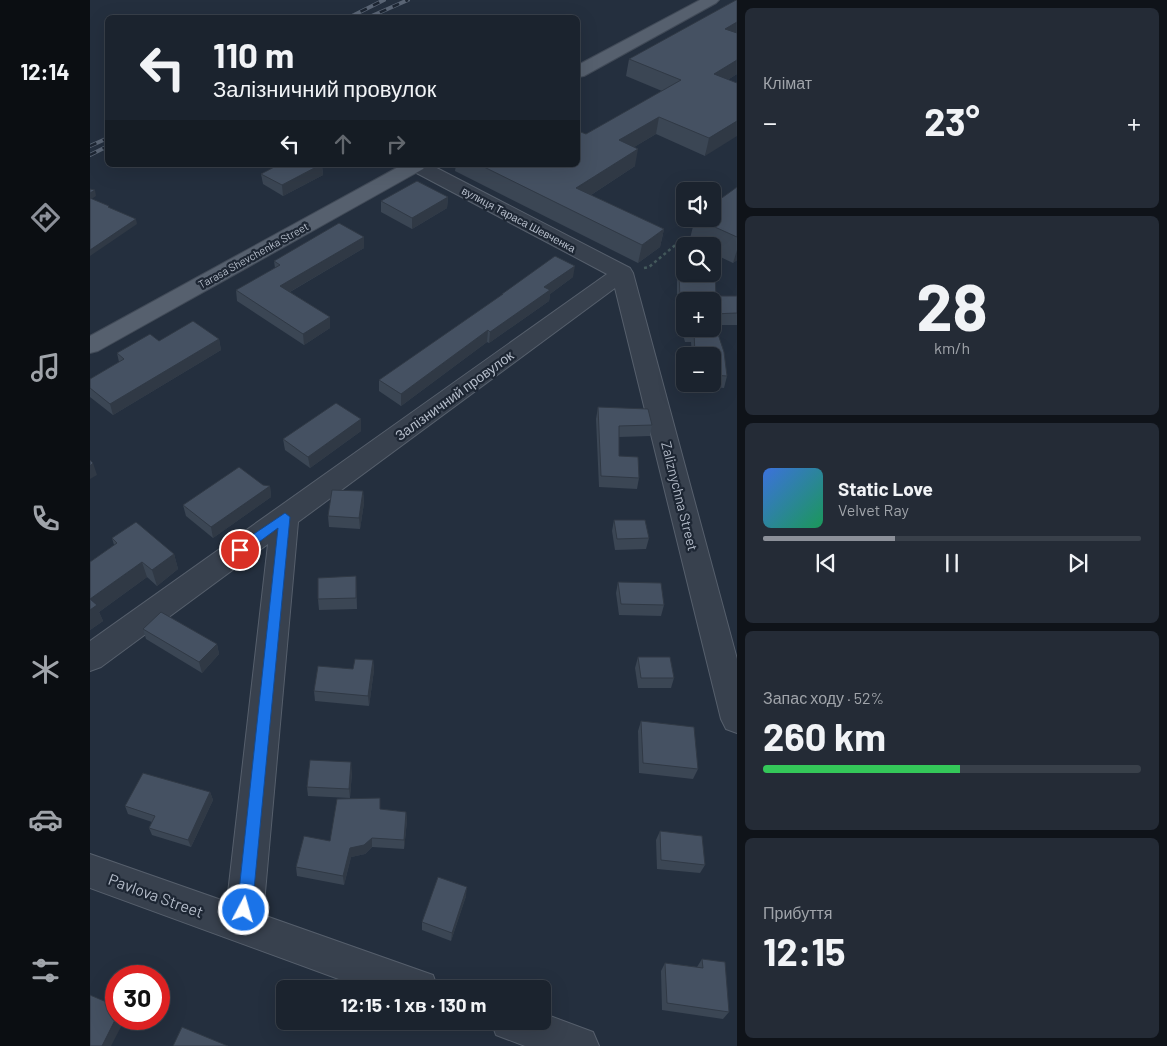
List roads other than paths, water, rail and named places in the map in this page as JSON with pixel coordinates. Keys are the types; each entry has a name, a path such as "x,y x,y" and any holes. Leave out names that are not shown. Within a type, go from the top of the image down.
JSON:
{"main road":[{"path":"580,71 711,0"},
{"name":"Tarasa Shevchenka Street","path":"90,346 412,167"}],"street":[{"name":"вулиця Тараса Шевченка","path":"420,167 622,273"},
{"name":"Залізничний провулок","path":"90,658 622,273"},
{"name":"Zaliznychna Street","path":"622,273 737,719"},
{"path":"243,926 285,517"},
{"name":"Pavlova Street","path":"90,871 394,980"},
{"path":"535,1030 579,1046"}],"railway":[{"path":"354,15 384,0"},
{"path":"374,15 408,0"},
{"path":"90,146 105,139"},
{"path":"90,155 105,148"}]}
